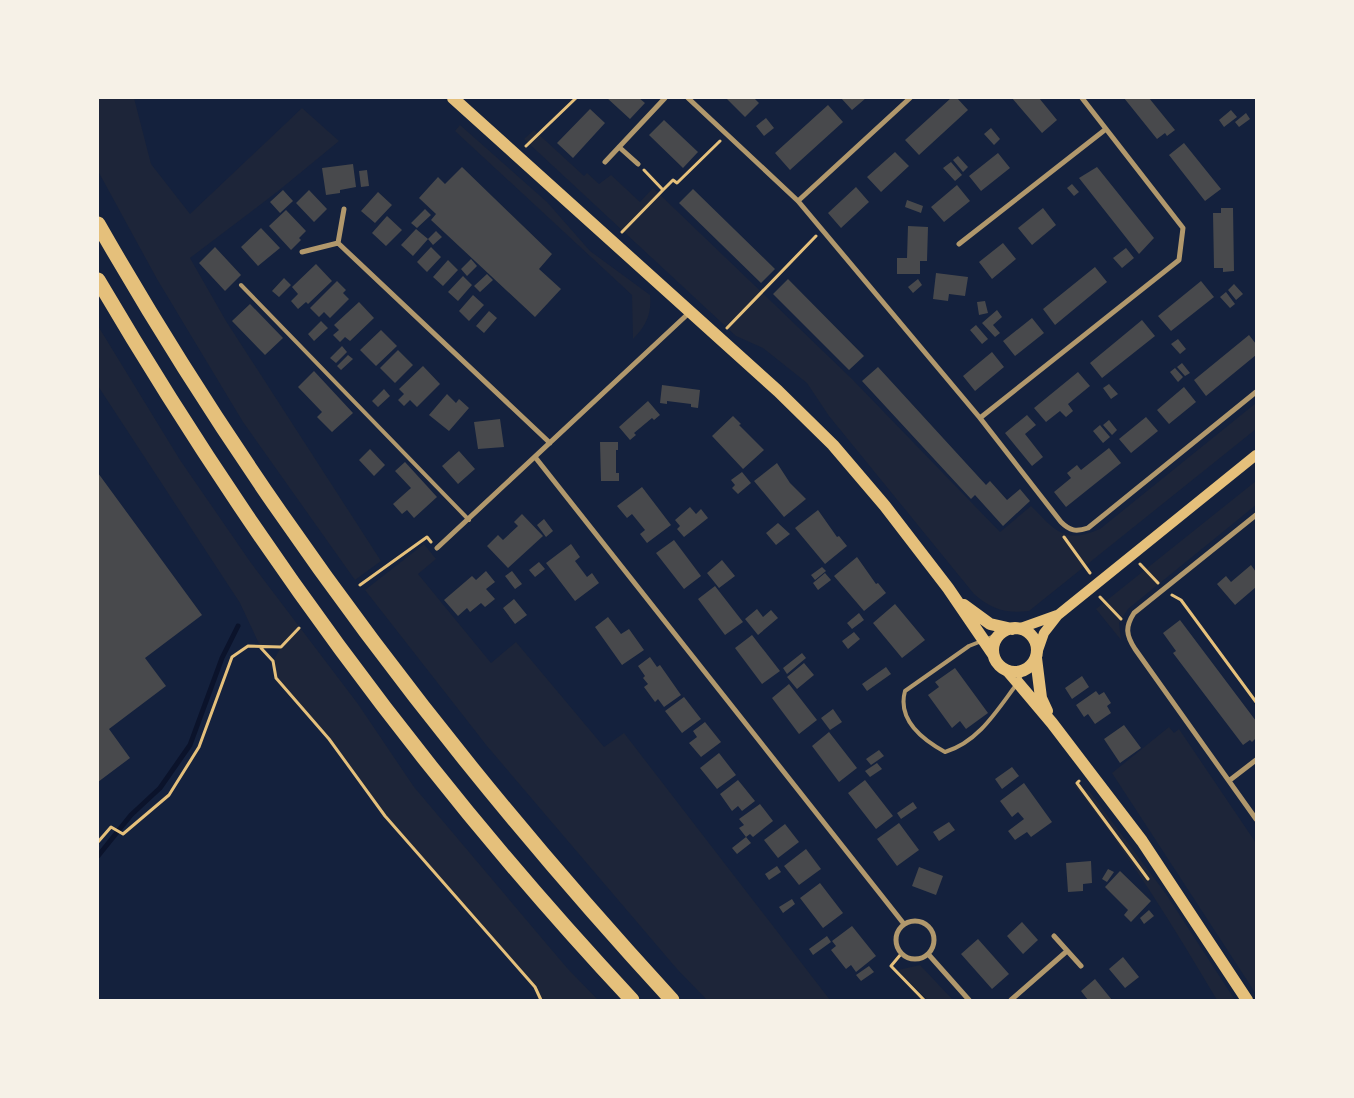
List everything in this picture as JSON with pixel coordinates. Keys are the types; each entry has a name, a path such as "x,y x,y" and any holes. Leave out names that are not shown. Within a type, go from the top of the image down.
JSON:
{"highway":[{"path":"98,224 218,420 282,517 346,606 475,774 584,904 672,1000"},
{"path":"98,280 208,457 343,651 457,798 542,899 632,1000"}],"main road":[{"path":"453,98 778,391 832,444 885,506 948,588 998,664 1018,682 1087,767 1142,841 1247,1000"},
{"path":"1008,671 1024,670 1036,655 1044,633 1058,615 1256,455"},
{"path":"948,588 969,610 990,624 1032,637 1041,698 1052,722"},
{"path":"993,654 995,642 1011,630 1058,615"}],"street":[{"path":"605,162 664,98"},
{"path":"688,98 798,201 980,418 1061,522 1070,530 1080,531 1088,528 1256,392"},
{"path":"798,201 910,98"},
{"path":"980,418 1179,260 1183,228 1082,98"},
{"path":"959,244 1106,129"},
{"path":"619,146 638,164"},
{"path":"338,243 344,209"},
{"path":"302,252 338,243"},
{"path":"338,243 550,443"},
{"path":"437,548 690,312"},
{"path":"535,457 904,924"},
{"path":"1256,515 1134,613 1126,631 1132,644 1256,819"},
{"path":"1230,780 1256,760"},
{"path":"918,921 930,928 935,942 928,955 914,960 901,954 896,947 896,938 898,930 904,924 918,921"},
{"path":"1054,936 1081,966"},
{"path":"1010,1000 1067,951"},
{"path":"928,955 969,1000"}],"lane":[{"path":"241,285 469,520"},
{"path":"1011,630 983,639 969,646 905,692 903,700 905,713 915,730 932,745 944,752 961,747 986,726 1018,682 1024,670"}],"path":[{"path":"516,155 576,98"},
{"path":"613,242 673,180 677,183 727,134"},
{"path":"638,164 663,190"},
{"path":"721,340 730,324 822,230"},
{"path":"1061,522 1065,539 1095,585 1118,618 1128,623"},
{"path":"360,585 427,537 437,548"},
{"path":"1132,555 1164,590 1181,600 1256,702"},
{"path":"98,842 111,827 123,834 169,795 200,747 232,656 248,646 261,648 281,647 299,628"},
{"path":"261,648 272,660 276,678 329,739 385,816 535,987 541,1000"},
{"path":"1087,767 1078,783 1150,882"},
{"path":"901,954 892,966 924,1000"}],"shaded area":[{"path":"98,98 134,98 151,164 190,214 302,108 339,141 277,192 190,258 226,321 381,561 355,580 243,422 157,279 98,171"},
{"path":"460,125 547,202 590,251 650,295 649,314 633,339 632,295 455,131"},
{"path":"534,130 584,176 587,173 599,184 611,175 640,202 653,188 852,379 1000,532 1031,506 1048,523 1062,533 1078,535 1100,529 1256,403 1256,429 1029,611 1013,612 993,607 974,594 829,416 807,383 763,348 736,336 524,139"},
{"path":"98,326 180,460 251,563 358,704 414,787 567,968 598,1000 541,1000 535,987 385,816 329,739 276,678 273,661 281,647 261,648 240,603 98,386"},
{"path":"1256,481 1256,505 1128,609 1119,623 1121,640 1096,609"},
{"path":"424,544 436,559 418,574 491,663 516,642 604,747 624,733 830,1000 707,1000 677,969 487,746 365,590"},
{"path":"1169,727 1174,733 1179,729 1256,843 1256,994 1112,773"},
{"path":"1073,784 1090,792 1166,894 1235,1000 1217,1000 1167,917 1113,836"},
{"path":"920,965 953,1000 927,1000 898,970"}],"building":[{"path":"607,98 639,98 645,103 630,119"},
{"path":"726,98 754,98 759,103 745,117"},
{"path":"841,98 866,98 852,110"},
{"path":"951,98 957,98 968,110 919,155 905,140"},
{"path":"1012,98 1039,98 1057,120 1042,133"},
{"path":"1124,98 1149,98 1175,130 1167,136 1165,133 1157,139"},
{"path":"828,105 843,122 790,170 775,153"},
{"path":"590,109 605,123 573,158 557,143"},
{"path":"1231,110 1237,117 1224,127 1219,120"},
{"path":"1246,113 1250,119 1239,127 1235,122"},
{"path":"766,118 774,128 764,136 756,126"},
{"path":"664,120 698,152 683,168 649,135"},
{"path":"991,128 1000,139 994,145 984,134"},
{"path":"1184,143 1221,189 1205,201 1169,155"},
{"path":"895,152 909,166 881,192 867,177"},
{"path":"998,153 1010,168 981,191 969,176"},
{"path":"958,156 968,167 963,172 953,160"},
{"path":"951,162 962,175 955,181 943,168"},
{"path":"353,164 356,187 340,190 340,193 326,195 322,168"},
{"path":"462,167 552,254 539,269 561,289 535,317 431,220 436,214 419,198 438,177 445,184"},
{"path":"1097,167 1154,238 1139,254 1079,178"},
{"path":"367,170 369,186 361,187 359,171"},
{"path":"1072,184 1079,192 1074,196 1067,188"},
{"path":"957,185 970,201 944,222 931,207"},
{"path":"856,187 869,202 841,228 828,213"},
{"path":"693,189 775,269 761,283 679,203"},
{"path":"283,190 293,201 280,213 270,202"},
{"path":"309,190 327,209 314,222 296,203"},
{"path":"378,192 392,205 375,223 361,211"},
{"path":"907,200 923,206 921,213 905,207"},
{"path":"1043,208 1056,225 1032,245 1018,228"},
{"path":"1221,208 1233,208 1234,271 1223,272 1223,268 1214,268 1213,213 1221,213"},
{"path":"425,209 431,215 417,228 411,223"},
{"path":"286,210 306,231 299,238 301,240 291,250 269,226"},
{"path":"387,216 402,230 386,246 372,233"},
{"path":"908,226 928,227 927,261 920,261 920,274 897,274 897,258 907,258"},
{"path":"261,228 280,248 258,266 241,247"},
{"path":"416,229 428,239 413,256 401,245"},
{"path":"436,231 442,237 433,245 428,239"},
{"path":"1003,243 1016,259 992,279 979,262"},
{"path":"215,247 241,275 225,291 199,263"},
{"path":"431,247 441,257 427,272 417,262"},
{"path":"1126,248 1134,258 1122,268 1113,258"},
{"path":"471,259 477,266 467,276 461,269"},
{"path":"448,260 458,270 443,286 433,277"},
{"path":"316,264 332,281 308,304 306,302 298,309 291,301 298,294 292,287"},
{"path":"1095,267 1107,282 1055,325 1043,309"},
{"path":"936,273 968,277 965,296 949,294 948,301 933,299"},
{"path":"487,274 493,280 480,292 474,286"},
{"path":"463,276 472,285 458,301 448,292"},
{"path":"284,278 291,285 279,297 272,291"},
{"path":"788,279 864,356 849,370 773,294"},
{"path":"918,279 922,285 913,293 908,287"},
{"path":"337,281 346,290 343,293 349,299 330,318 324,312 319,317 310,308"},
{"path":"1201,281 1214,297 1171,331 1158,316"},
{"path":"1234,284 1243,294 1236,300 1228,290"},
{"path":"1226,292 1235,304 1230,308 1220,297"},
{"path":"473,295 484,305 469,321 459,311"},
{"path":"985,301 988,313 979,315 977,302"},
{"path":"359,302 374,318 350,341 345,337 340,342 333,335 339,330 334,325"},
{"path":"250,304 283,338 265,355 232,321"},
{"path":"997,310 1002,317 993,325 1000,333 995,337 982,323"},
{"path":"489,311 497,318 484,333 476,326"},
{"path":"1032,318 1044,333 1015,356 1003,341"},
{"path":"1142,320 1155,336 1102,378 1090,363"},
{"path":"321,321 328,328 314,341 308,334"},
{"path":"976,325 988,339 982,344 970,330"},
{"path":"381,330 397,346 376,366 360,350"},
{"path":"1249,335 1256,344 1256,355 1206,396 1194,380"},
{"path":"1178,339 1186,349 1180,354 1171,344"},
{"path":"342,346 347,352 336,363 330,358"},
{"path":"398,350 413,365 395,383 380,368"},
{"path":"992,352 1004,367 975,391 963,376"},
{"path":"348,355 353,359 341,370 337,366"},
{"path":"1182,363 1190,373 1185,376 1177,367"},
{"path":"423,366 440,384 417,407 410,400 404,406 398,400 404,394 399,389"},
{"path":"878,367 986,485 990,481 1007,500 1020,489 1030,501 1003,526 975,495 971,499 862,381"},
{"path":"1175,368 1183,377 1178,382 1170,372"},
{"path":"314,371 353,413 332,432 317,417 322,412 298,387"},
{"path":"1078,372 1090,386 1068,404 1073,411 1066,417 1060,411 1046,422 1034,408"},
{"path":"1109,384 1118,394 1111,399 1103,388"},
{"path":"662,385 700,390 698,408 691,407 691,404 667,401 667,404 660,403"},
{"path":"1184,387 1196,402 1169,424 1157,410"},
{"path":"384,389 390,396 378,407 372,401"},
{"path":"447,394 456,403 459,399 469,408 449,431 429,415"},
{"path":"648,401 660,415 654,420 652,418 634,433 636,435 630,440 619,427"},
{"path":"1027,415 1036,425 1025,434 1043,457 1032,466 1005,433"},
{"path":"733,416 741,424 739,425 764,450 743,469 712,436"},
{"path":"1146,417 1158,431 1131,453 1119,439"},
{"path":"500,419 504,447 478,449 474,422"},
{"path":"1109,420 1117,430 1112,435 1103,425"},
{"path":"1100,425 1110,437 1103,443 1093,431"},
{"path":"600,442 618,442 616,473 619,473 619,481 601,481"},
{"path":"1109,448 1121,463 1066,507 1054,492 1071,478 1067,473 1077,465 1081,470"},
{"path":"370,449 385,465 374,476 359,460"},
{"path":"459,451 475,469 458,484 442,466"},
{"path":"405,462 437,497 414,518 407,510 402,514 393,504 411,488 395,471"},
{"path":"777,463 790,483 806,499 784,517 754,481"},
{"path":"742,472 751,483 738,494 732,488 735,485 731,480"},
{"path":"98,473 202,615 145,658 166,686 109,729 130,758 98,782"},
{"path":"642,487 671,525 647,543 640,534 645,530 632,514 627,518 617,506"},
{"path":"690,507 696,514 701,509 708,518 684,537 677,529 680,526 675,520"},
{"path":"818,510 837,537 839,536 847,546 825,564 795,528"},
{"path":"522,514 543,536 508,568 487,546 498,535 503,540 518,526 514,522"},
{"path":"544,519 553,531 546,537 537,525"},
{"path":"778,523 790,534 776,545 766,533"},
{"path":"674,540 701,576 684,589 656,553"},
{"path":"571,544 580,557 575,561 587,577 592,573 599,583 575,601 546,563"},
{"path":"857,557 876,584 878,583 886,593 864,611 834,576"},
{"path":"722,560 735,576 719,588 707,573"},
{"path":"539,562 545,569 535,577 529,570"},
{"path":"1251,565 1256,572 1256,587 1235,605 1217,584 1226,576 1231,582"},
{"path":"822,567 826,571 815,580 811,575"},
{"path":"486,571 495,582 486,589 495,599 485,607 481,603 470,612 467,608 458,616 444,600 472,576 476,580"},
{"path":"512,571 522,584 515,589 505,576"},
{"path":"825,573 831,580 818,590 813,583"},
{"path":"715,586 743,622 725,635 698,599"},
{"path":"514,599 527,615 515,624 503,608"},
{"path":"895,604 925,640 902,658 873,623"},
{"path":"757,609 763,617 771,610 778,618 758,635 745,619"},
{"path":"859,613 864,620 852,629 847,623"},
{"path":"608,617 621,634 629,629 644,650 622,665 595,627"},
{"path":"1180,620 1256,721 1256,738 1252,742 1250,740 1243,745 1173,653 1176,651 1163,633"},
{"path":"854,632 860,639 848,649 842,641"},
{"path":"752,635 780,671 762,684 735,648"},
{"path":"802,653 806,658 787,674 783,668"},
{"path":"650,657 657,667 660,665 681,695 664,707 658,699 655,702 644,687 648,684 638,666"},
{"path":"804,663 814,675 797,689 787,677"},
{"path":"886,667 891,674 867,691 862,684"},
{"path":"955,668 988,713 966,729 960,721 952,728 928,695 939,687 935,682"},
{"path":"1082,676 1089,687 1072,699 1065,688"},
{"path":"789,684 817,720 799,734 772,698"},
{"path":"1096,691 1099,695 1104,692 1111,703 1107,706 1111,713 1095,724 1088,714 1084,717 1076,705"},
{"path":"684,697 701,719 682,733 665,711"},
{"path":"833,709 842,722 830,730 821,718"},
{"path":"705,722 721,742 701,757 689,743 697,737 693,731"},
{"path":"1124,725 1141,748 1120,763 1104,739"},
{"path":"829,732 857,768 839,782 812,746"},
{"path":"879,750 884,756 871,765 866,759"},
{"path":"719,753 736,775 717,789 700,768"},
{"path":"877,763 882,769 870,777 865,771"},
{"path":"1012,767 1019,776 1002,789 995,779"},
{"path":"738,780 755,801 742,811 738,806 732,811 720,794"},
{"path":"865,780 893,816 876,829 848,793"},
{"path":"1024,783 1052,822 1031,837 1027,832 1015,840 1008,831 1024,819 1018,812 1012,817 1000,801"},
{"path":"913,802 917,808 901,819 897,813"},
{"path":"760,804 773,821 753,837 750,834 746,837 739,828 744,825 739,819"},
{"path":"949,822 955,830 939,841 933,832"},
{"path":"899,823 919,850 897,866 877,839"},
{"path":"785,824 799,842 778,858 764,840"},
{"path":"746,837 751,843 737,854 732,848"},
{"path":"806,849 821,869 799,885 784,866"},
{"path":"1091,861 1092,883 1083,884 1083,891 1068,892 1066,863"},
{"path":"777,866 781,872 769,880 765,874"},
{"path":"919,867 943,876 936,895 912,886"},
{"path":"1108,869 1114,872 1107,882 1102,879"},
{"path":"1120,871 1151,901 1131,922 1124,915 1128,910 1105,887"},
{"path":"820,883 843,913 823,928 800,898"},
{"path":"792,899 795,904 783,913 779,907"},
{"path":"1149,910 1154,916 1144,924 1140,918"},
{"path":"1022,922 1038,940 1023,954 1007,936"},
{"path":"852,926 876,956 856,972 851,965 846,969 831,950 836,946 832,941"},
{"path":"827,936 831,942 813,955 809,949"},
{"path":"978,939 1009,974 992,989 961,954"},
{"path":"1123,957 1139,977 1125,988 1109,969"},
{"path":"869,966 874,972 861,981 856,975"},
{"path":"1095,979 1112,1000 1088,1000 1081,991"}],"waterway":[{"path":"98,856 131,815 160,788 190,745 222,658 238,626"}]}
